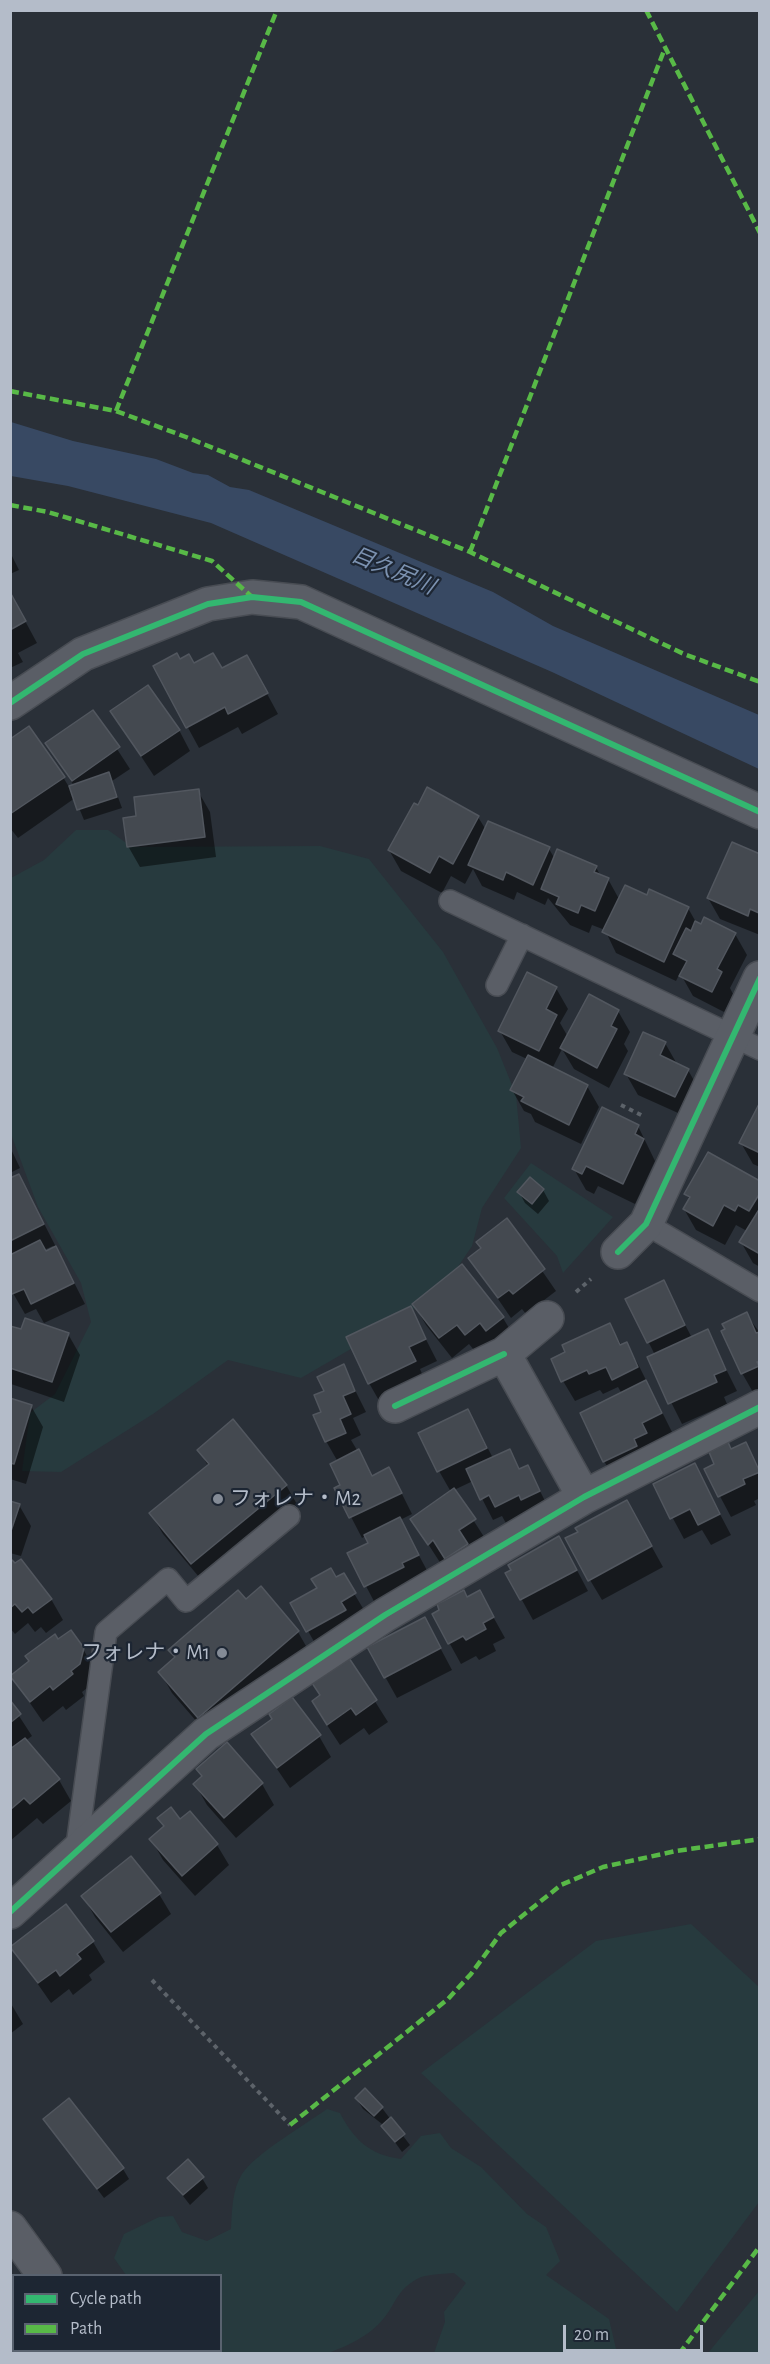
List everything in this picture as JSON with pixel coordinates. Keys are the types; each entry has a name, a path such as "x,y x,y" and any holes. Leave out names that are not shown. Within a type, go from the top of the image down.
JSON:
{"street":[{"path":"10,703 83,654 208,604 252,597 301,602 759,812"},
{"path":"618,1252 646,1224 747,1043 759,978"},
{"path":"395,1406 504,1354 547,1318"},
{"path":"504,1354 585,1497"},
{"path":"10,1912 206,1734 385,1615 585,1497 759,1407"},
{"path":"10,2228 44,2274"}],"lane":[{"path":"450,901 747,1043"},
{"path":"497,985 522,935"},
{"path":"646,1224 759,1291"},
{"path":"76,1854 106,1632 168,1579 186,1601 289,1516"}],"path":[{"path":"621,1105 643,1116"},
{"path":"547,1318 618,1252"},
{"path":"152,1980 290,2125"}],"green space":[{"path":"76,830 108,830 132,847 320,846 369,859 443,952 497,1048 516,1095 521,1148 482,1208 472,1246 443,1289 375,1335 301,1378 228,1360 153,1414 61,1472 22,1471 30,1413 55,1394 91,1322 81,1283 38,1207 11,1134 11,878 44,860"},
{"path":"531,1163 613,1217 563,1273 557,1256 504,1198"},
{"path":"691,1924 759,1987 759,2202 677,2312 421,2073 596,1941"},
{"path":"327,2109 340,2113 351,2131 364,2145 390,2157 401,2159 421,2136 440,2133 451,2148 481,2167 527,2214 546,2227 560,2261 546,2275 609,2319 617,2353 434,2353 445,2322 444,2312 466,2283 454,2273 421,2277 410,2283 372,2330 349,2344 325,2354 187,2353 222,2352 222,2274 125,2274 114,2258 124,2234 159,2217 173,2216 182,2232 207,2241 231,2229 234,2194 239,2180 249,2166 269,2149"},
{"path":"759,2291 759,2353 708,2353"}],"water":[{"name":"目久尻川","path":"11,422 73,441 156,459 193,473 208,475 230,487 249,490 493,592 553,626 759,715 759,769 552,672 211,523 68,486 11,476"}],"building":[{"path":"10,592 26,621 10,630"},
{"path":"177,653 180,659 189,654 194,663 213,653 222,668 247,655 268,693 228,714 225,707 186,728 153,666"},
{"path":"148,685 180,730 141,756 110,711"},
{"path":"93,710 120,747 72,781 45,743"},
{"path":"29,726 65,777 10,814 10,739"},
{"path":"109,772 117,797 77,810 69,786"},
{"path":"427,787 479,816 453,864 439,856 430,873 388,850 414,803 418,805"},
{"path":"199,789 205,837 127,847 123,818 136,816 134,797"},
{"path":"488,821 550,847 533,885 506,872 503,880 468,865"},
{"path":"732,842 760,854 759,913 750,909 748,916 707,898"},
{"path":"557,849 597,866 594,872 609,878 595,911 581,905 578,913 556,904 559,897 541,889"},
{"path":"625,885 647,895 649,889 689,907 664,962 602,932"},
{"path":"704,917 736,933 717,969 722,972 712,992 679,976 687,961 673,954 686,928 691,931 695,921 701,924"},
{"path":"527,972 557,987 546,1009 557,1015 539,1051 498,1031"},
{"path":"589,994 619,1010 611,1026 617,1029 597,1068 560,1048"},
{"path":"643,1032 666,1042 660,1055 689,1069 675,1097 624,1074"},
{"path":"528,1055 588,1085 569,1125 521,1101 524,1097 510,1090"},
{"path":"760,1102 760,1153 739,1143"},
{"path":"602,1107 639,1125 635,1134 644,1139 623,1184 586,1166 582,1174 572,1169"},
{"path":"708,1152 760,1181 760,1193 749,1211 738,1205 735,1211 724,1205 713,1226 683,1209 690,1197 684,1194"},
{"path":"19,1174 44,1224 10,1241 10,1178"},
{"path":"530,1177 544,1189 532,1204 517,1192"},
{"path":"760,1208 760,1254 739,1242"},
{"path":"507,1218 545,1269 513,1294 509,1290 498,1298 468,1258 481,1248 476,1242"},
{"path":"40,1240 46,1251 56,1246 74,1283 31,1304 24,1289 12,1294 10,1291 10,1255"},
{"path":"462,1264 504,1317 486,1331 480,1323 465,1335 457,1325 439,1338 412,1304"},
{"path":"664,1280 685,1325 647,1343 625,1299"},
{"path":"411,1306 426,1339 409,1347 416,1361 368,1384 346,1337"},
{"path":"747,1312 756,1333 760,1332 760,1361 757,1362 759,1366 741,1374 721,1331 725,1329 722,1324"},
{"path":"25,1318 69,1333 52,1382 10,1368 10,1326 21,1329"},
{"path":"610,1323 620,1345 627,1342 638,1367 612,1380 606,1367 589,1374 587,1370 561,1382 551,1359 565,1352 562,1345"},
{"path":"708,1329 726,1370 714,1375 717,1382 668,1404 647,1357"},
{"path":"344,1364 355,1391 343,1396 351,1414 340,1419 346,1433 325,1442 313,1415 321,1412 314,1395 324,1391 317,1377"},
{"path":"646,1380 662,1413 642,1423 647,1433 634,1439 637,1446 603,1462 580,1413"},
{"path":"10,1398 32,1405 14,1464 10,1463"},
{"path":"468,1409 487,1448 437,1472 418,1433"},
{"name":"フォレナ・M2","path":"233,1419 287,1485 191,1564 149,1513 209,1464 197,1450"},
{"path":"728,1442 731,1449 746,1442 760,1472 743,1479 745,1484 718,1497 704,1469 714,1464 709,1452"},
{"path":"359,1449 372,1476 389,1467 402,1493 349,1518 334,1488 340,1485 330,1464"},
{"path":"510,1449 519,1469 528,1465 540,1491 521,1500 519,1495 495,1507 489,1495 480,1500 466,1469"},
{"path":"695,1463 720,1514 698,1525 690,1509 670,1519 653,1484"},
{"path":"454,1488 476,1519 459,1530 468,1544 445,1559 433,1540 428,1545 410,1519"},
{"path":"627,1500 652,1546 588,1581 565,1538 578,1532 575,1528"},
{"path":"10,1501 20,1504 10,1534"},
{"path":"400,1517 419,1555 402,1563 404,1567 364,1587 347,1553 368,1543 364,1535"},
{"path":"559,1536 577,1570 520,1600 505,1573 511,1570 508,1565"},
{"path":"10,1558 15,1563 21,1559 52,1599 33,1613 28,1607 22,1612 15,1604 10,1608"},
{"path":"331,1568 336,1577 344,1573 356,1593 341,1602 346,1610 306,1632 290,1603 317,1588 311,1579"},
{"name":"フォレナ・M1","path":"261,1586 299,1631 198,1718 158,1672 175,1657 168,1650 238,1590 246,1599"},
{"path":"464,1590 467,1597 480,1590 494,1617 483,1623 486,1629 466,1640 463,1636 448,1644 432,1614 439,1610 437,1604"},
{"path":"425,1617 441,1648 384,1678 367,1647"},
{"path":"71,1630 84,1648 80,1664 71,1671 73,1674 53,1690 50,1686 30,1702 10,1676 29,1661 25,1656 55,1634 58,1639"},
{"path":"347,1655 377,1700 356,1715 351,1708 327,1725 312,1701 320,1695 310,1680"},
{"path":"292,1697 321,1735 277,1768 251,1734 272,1719 269,1714"},
{"path":"10,1700 21,1714 10,1723"},
{"path":"25,1738 60,1779 30,1804 24,1798 10,1810 10,1749"},
{"path":"227,1742 263,1783 224,1818 193,1784 202,1776 196,1769"},
{"path":"171,1807 180,1819 190,1811 218,1844 182,1876 149,1839 164,1826 157,1818"},
{"path":"131,1856 161,1893 111,1932 81,1896"},
{"path":"66,1904 94,1941 77,1954 81,1959 60,1976 56,1970 38,1983 10,1947"},
{"path":"365,2088 383,2107 374,2116 355,2098"},
{"path":"69,2098 124,2168 97,2189 43,2119"},
{"path":"391,2117 405,2134 395,2142 381,2126"},
{"path":"188,2159 204,2177 183,2195 167,2178"}],"marked path":[{"path":"116,411 277,10"},
{"path":"646,10 760,233"},
{"path":"470,552 665,48"},
{"path":"10,391 116,411 186,437 470,552 684,654 760,682"},
{"path":"10,505 48,512 212,561 252,597"},
{"path":"290,2125 448,1999 471,1974 501,1933 561,1885 603,1867 676,1851 760,1839"},
{"path":"679,2354 760,2246"}],"cycle path":[{"path":"10,703 83,654 208,604 252,597 301,602 760,812"},
{"path":"618,1252 646,1224 760,978"},
{"path":"395,1406 504,1354"},
{"path":"10,1912 206,1734 385,1615 584,1497 760,1407"}],"place":[{"name":"フォレナ・M2","path":"218,1499"},
{"name":"フォレナ・M1","path":"222,1653"}]}
